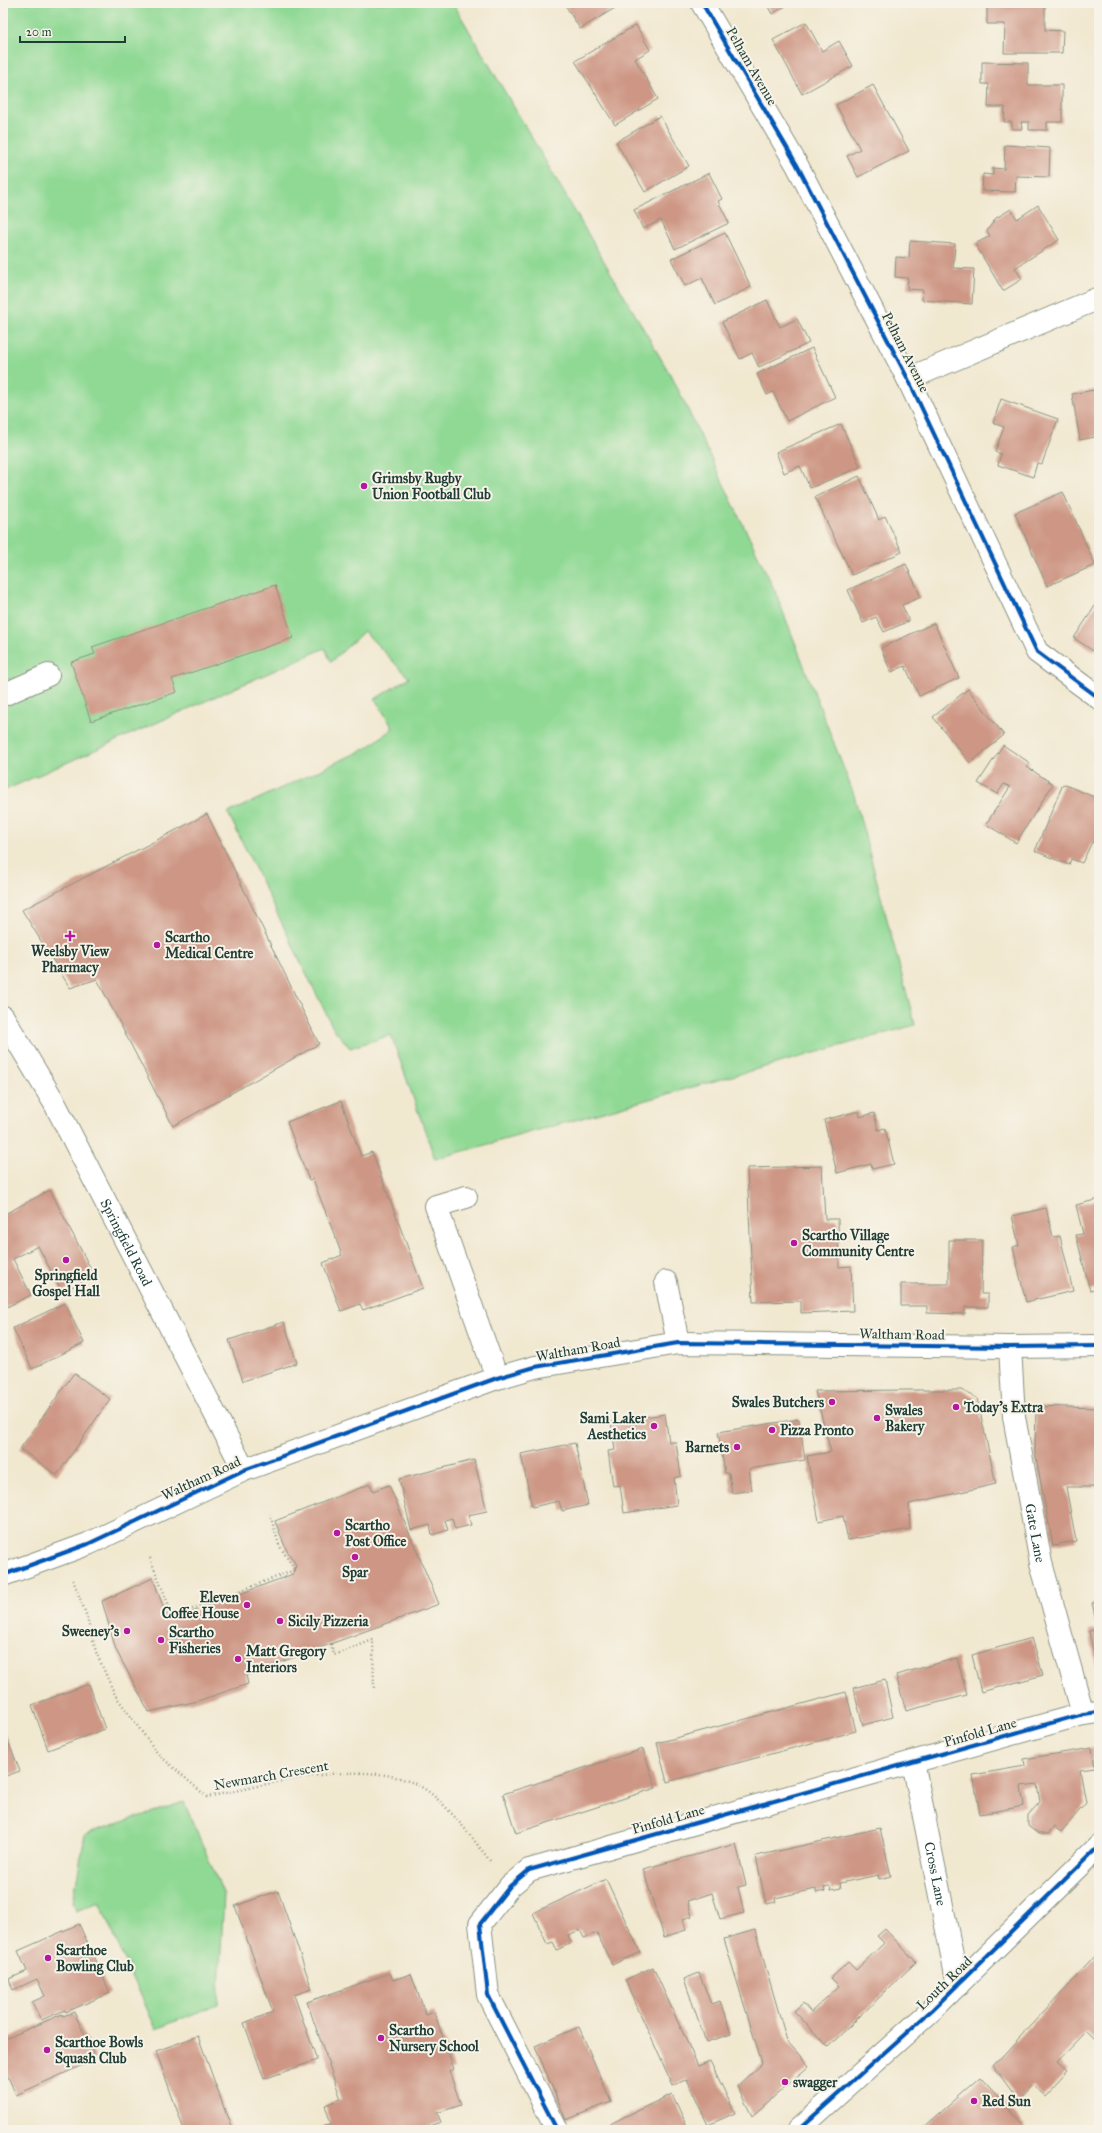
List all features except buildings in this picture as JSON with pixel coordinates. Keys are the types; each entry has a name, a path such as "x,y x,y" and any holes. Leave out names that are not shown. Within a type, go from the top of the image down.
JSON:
{"street":[{"name":"Pelham Avenue","path":"702,3 797,165 908,379 1037,652 1099,698"},
{"path":"908,379 1099,298"},
{"path":"3,695 48,675"},
{"name":"Springfield Road","path":"3,1017 54,1102 244,1470"},
{"path":"466,1197 436,1206 497,1378"},
{"path":"666,1282 678,1342"},
{"name":"Waltham Road","path":"3,1575 88,1544 244,1470 497,1378 535,1368 678,1342 1010,1347 1099,1346"},
{"name":"Gate Lane","path":"1010,1347 1014,1417 1041,1563 1091,1713"},
{"name":"Pinfold Lane","path":"557,2130 488,1995 480,1924 510,1886 529,1870 1091,1713"},
{"name":"Cross Lane","path":"913,1762 958,1985"},
{"name":"Louth Road","path":"798,2130 860,2076 958,1985 1099,1846"}],"path":[{"path":"150,1558 172,1613 182,1614 294,1570 279,1545 270,1514"},
{"path":"331,1644 334,1656 373,1640 374,1690"}],"green space":[{"name":"Grimsby Rugby Union Football Club","path":"3,3 453,3 674,381 775,591 854,795 915,1025 435,1159 391,1035 350,1048 333,1028 228,813 367,748 393,728 375,699 409,678 364,631 331,662 325,648 3,791"},
{"path":"184,1802 224,1895 218,2004 156,2029 99,1902 76,1911 73,1902 85,1834"}],"cycle path":[{"path":"702,3 797,165 908,379 1037,652 1099,698"},
{"path":"3,1575 88,1544 244,1470 497,1378 535,1367 678,1343 1010,1347 1099,1346"},
{"path":"557,2130 488,1995 480,1924 510,1886 529,1870 1083,1714 1099,1712"},
{"path":"798,2130 933,2009 1099,1846"}],"place":[{"name":"Grimsby Rugby Union Football Club","path":"364,486"},
{"name":"Weelsby View Pharmacy","path":"70,936"},
{"name":"Scartho Medical Centre","path":"157,945"},
{"name":"Scartho Village Community Centre","path":"794,1243"},
{"name":"Springfield Gospel Hall","path":"66,1260"},
{"name":"Swales Butchers","path":"832,1402"},
{"name":"Today's Extra","path":"956,1407"},
{"name":"Swales Bakery","path":"877,1418"},
{"name":"Sami Laker Aesthetics","path":"654,1426"},
{"name":"Pizza Pronto","path":"772,1430"},
{"name":"Barnets","path":"737,1447"},
{"name":"Scartho Post Office","path":"337,1533"},
{"name":"Spar","path":"355,1557"},
{"name":"Eleven Coffee House","path":"247,1605"},
{"name":"Sicily Pizzeria","path":"280,1621"},
{"name":"Sweeney's","path":"127,1631"},
{"name":"Scartho Fisheries","path":"161,1640"},
{"name":"Matt Gregory Interiors","path":"238,1659"},
{"name":"Scarthoe Bowling Club","path":"48,1958"},
{"name":"Scartho Nursery School","path":"381,2038"},
{"name":"Scarthoe Bowls Squash Club","path":"47,2050"},
{"name":"swagger","path":"785,2082"},
{"name":"Red Sun","path":"974,2101"}]}
